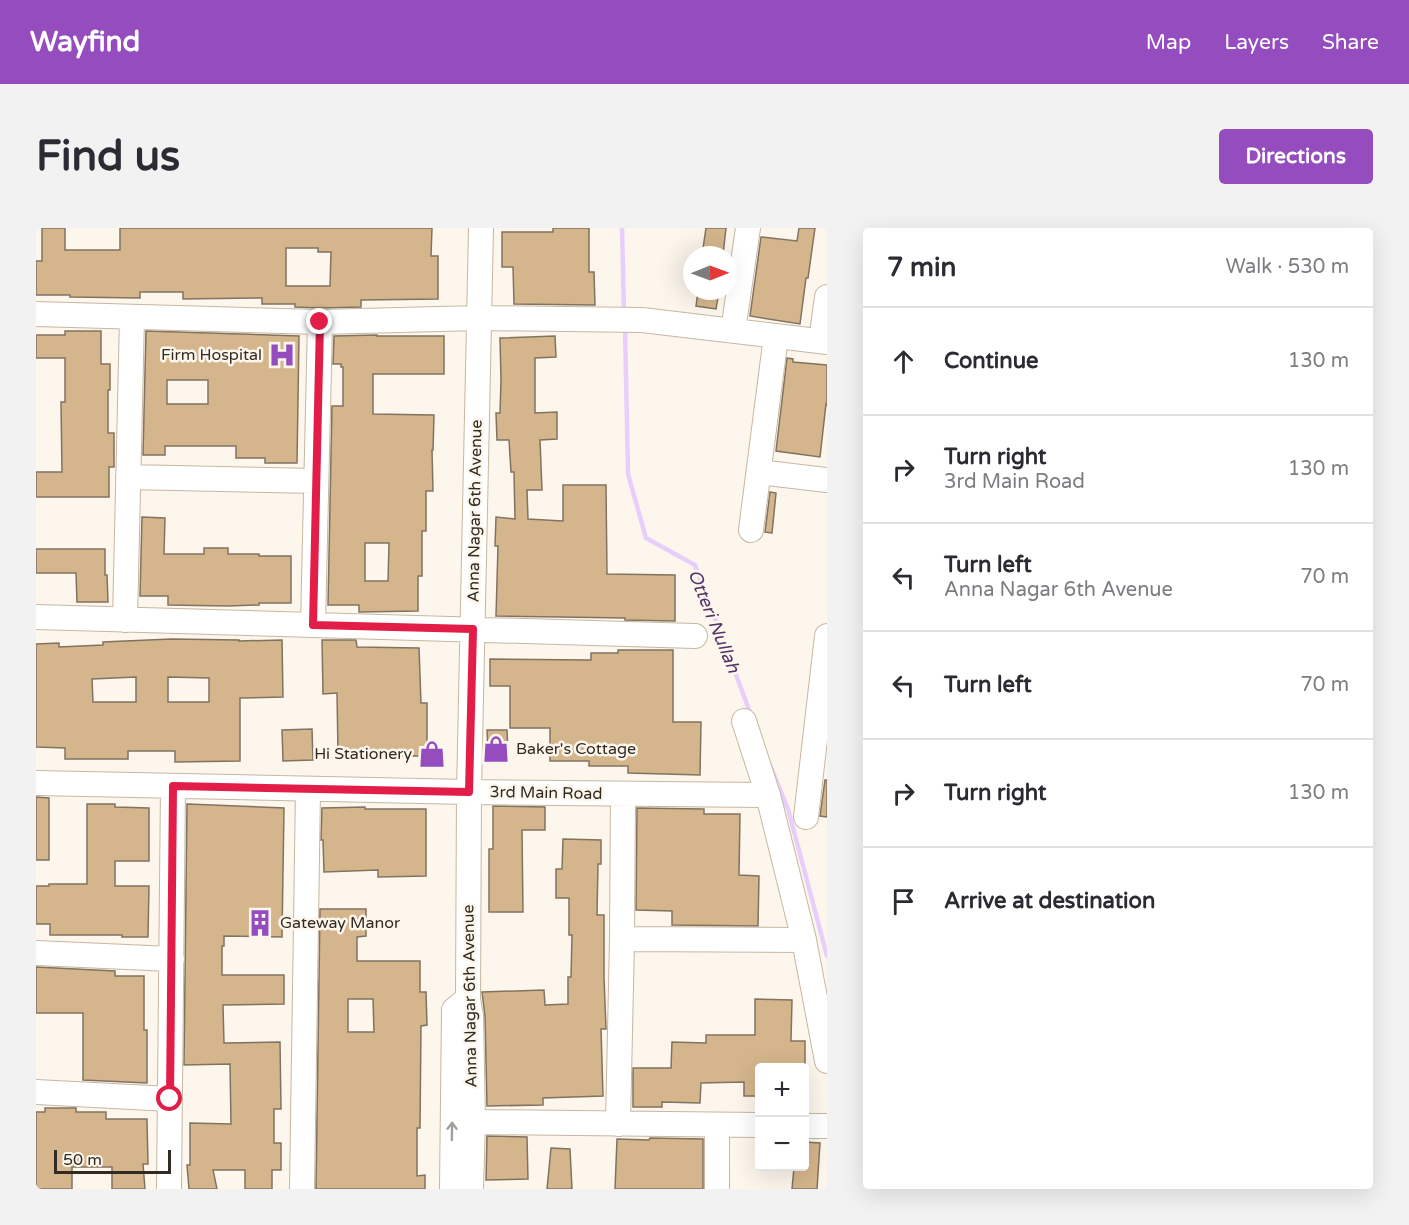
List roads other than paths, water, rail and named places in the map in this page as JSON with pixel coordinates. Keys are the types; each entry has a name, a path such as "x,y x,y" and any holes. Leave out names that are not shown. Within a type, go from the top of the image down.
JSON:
{"street":[{"name":"Anna Nagar 6th Avenue","path":"471,1189 473,1122 471,1016 468,999 469,792 481,228"},
{"path":"733,331 748,228"},
{"path":"36,314 320,322 479,318 642,320 824,341 827,297"},
{"path":"125,620 132,317"},
{"path":"313,625 320,322"},
{"path":"751,530 776,336"},
{"path":"759,472 827,480"},
{"path":"128,477 316,481"},
{"path":"36,617 695,636"},
{"path":"806,817 827,636"},
{"path":"744,721 768,795 804,940 827,1061"},
{"name":"3rd Main Road","path":"36,783 469,792 768,795"},
{"path":"169,1189 173,786"},
{"path":"302,1189 308,789"},
{"path":"618,1124 623,794"},
{"path":"622,939 804,940"},
{"path":"36,953 172,959"},
{"path":"452,1189 454,1010 468,999"},
{"path":"36,1092 170,1099"},
{"path":"473,1122 755,1125"},
{"path":"717,1125 717,1189"},
{"path":"809,1126 827,1126"}],"waterway":[{"name":"Otteri Nullah","path":"622,228 624,312"},
{"name":"Otteri Nullah","path":"625,327 628,474 646,538 695,565 751,715"},
{"name":"Otteri Nullah","path":"770,765 788,809 827,956"}],"place":[{"name":"Firm Hospital","path":"282,355"},
{"name":"Baker's Cottage","path":"496,749"},
{"name":"Hi Stationery","path":"432,754"},
{"name":"Gateway Manor","path":"260,923"}]}
